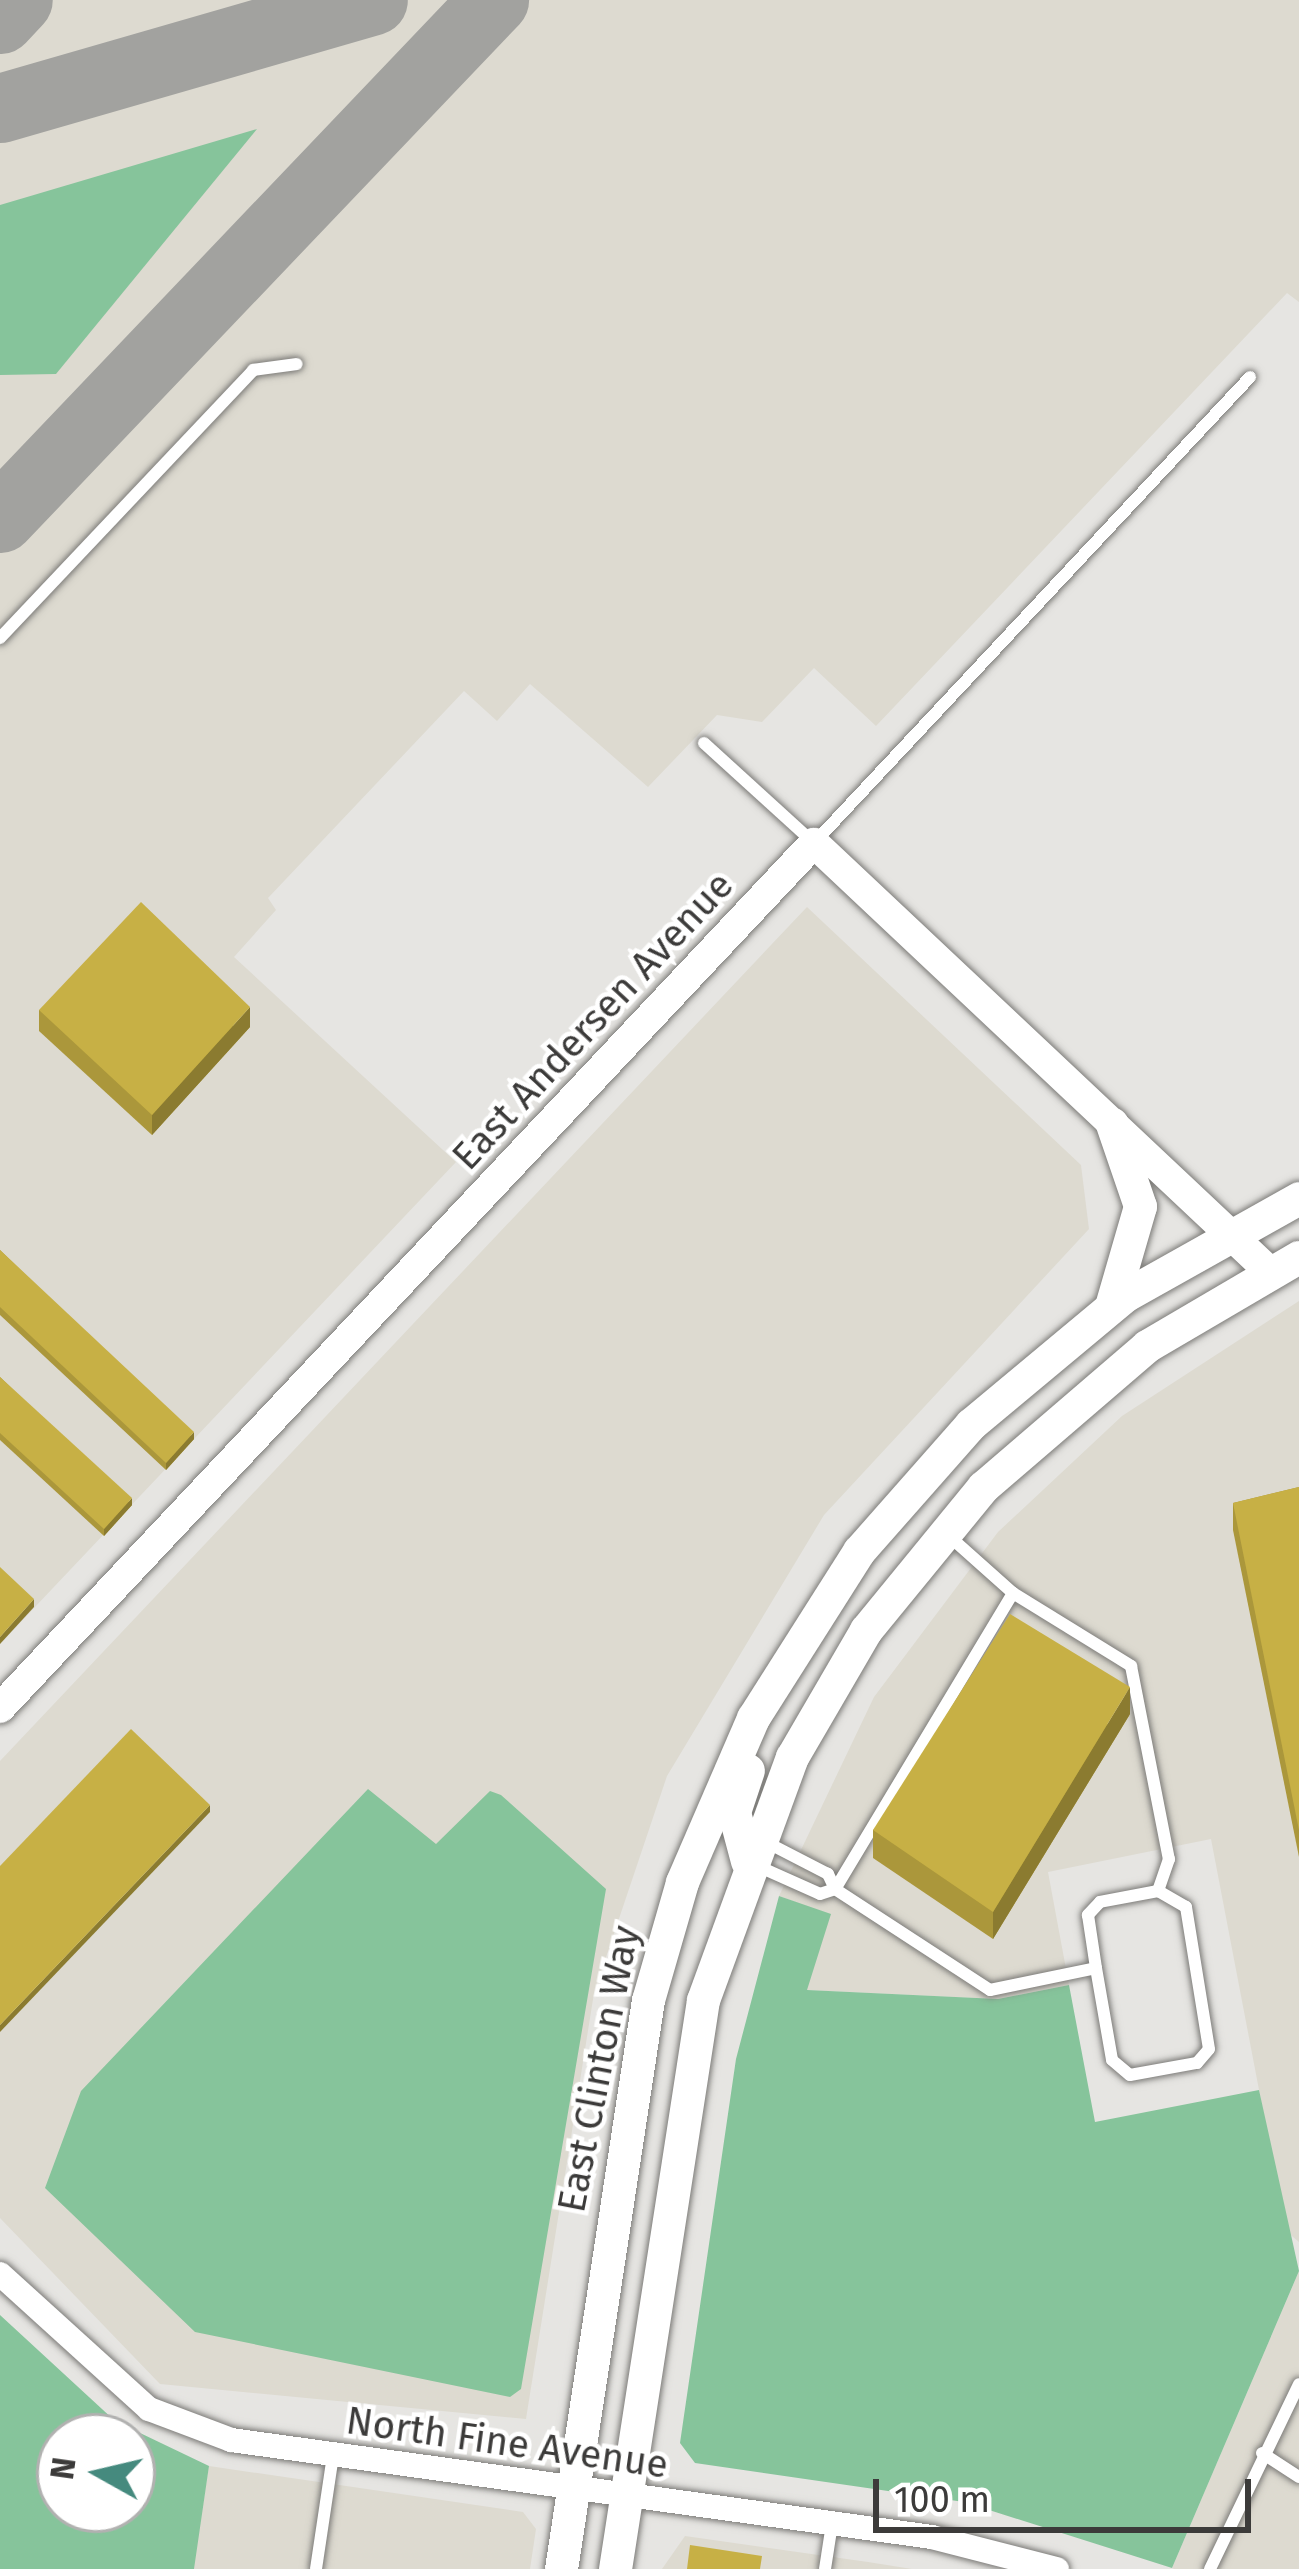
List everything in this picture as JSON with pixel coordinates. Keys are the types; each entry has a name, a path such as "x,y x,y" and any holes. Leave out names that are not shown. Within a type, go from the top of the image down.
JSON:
{"main road":[{"path":"1111,1306 1140,1206 1112,1124"},
{"name":"East Clinton Way","path":"561,2569 632,2080 670,1919 731,1760 828,1594 971,1424 1111,1306 1299,1198"},
{"path":"615,2569 696,2035 751,1849 838,1675 944,1531 1106,1377 1284,1264"},
{"path":"751,1849 734,1812 740,1787 828,1594"}],"street":[{"path":"814,843 1230,1234 1284,1264"},
{"name":"East Andersen Avenue","path":"0,1708 814,843"},
{"name":"North Fine Avenue","path":"0,2274 149,2409 231,2440 832,2524 1057,2569"}],"lane":[{"path":"0,638 253,370 298,364"},
{"path":"704,743 814,843 1250,377"},
{"path":"944,1531 1013,1593 1131,1666 1169,1859 1159,1891"},
{"path":"751,1849 820,1894 835,1889 1013,1593"},
{"path":"751,1849 828,1874 835,1889 990,1990 1096,1968"},
{"path":"1159,1891 1186,1907 1209,2050 1197,2063 1130,2075 1112,2060 1096,1968 1088,1915 1100,1902 1159,1891"},
{"path":"1210,2569 1299,2384"},
{"path":"1262,2453 1299,2477"},
{"path":"316,2569 332,2455"},
{"path":"825,2569 832,2524"}],"shaded area":[{"path":"0,0 1299,0 1299,302 1287,293 876,726 814,668 762,722 717,715 648,787 530,684 497,721 464,691 268,898 276,910 234,957 456,1162 0,1644"},
{"path":"807,907 1081,1165 1089,1229 824,1515 667,1776 594,1993 526,2419 160,2384 0,2218 0,1761"},
{"path":"1299,1301 1299,2242 1286,2231 1211,1839 1048,1872 1069,1985 998,1999 806,1990 830,1915 779,1896 874,1697 998,1532 1122,1416"},
{"path":"1299,2271 1299,2569 1174,2569 1172,2568"},
{"path":"209,2466 523,2512 536,2529 530,2569 193,2569"},
{"path":"685,2536 868,2562 912,2569 662,2569"}],"green space":[{"path":"257,129 56,374 0,375 0,205"},
{"path":"368,1789 436,1844 490,1791 501,1795 606,1889 521,2389 510,2397 195,2332 45,2188 81,2091"},
{"path":"779,1896 831,1914 807,1990 998,1999 1069,1985 1095,2122 1259,2090 1299,2271 1172,2568 964,2502 695,2463 680,2443 736,2059"},
{"path":"0,2315 106,2413 36,2413 36,2533 156,2533 156,2441 209,2466 194,2569 0,2569"}],"building":[{"path":"141,902 250,1007 152,1115 39,1010"},
{"path":"0,1250 194,1432 166,1463 0,1307"},
{"path":"0,1377 132,1498 104,1529 0,1433"},
{"path":"1299,1487 1299,1830 1233,1503"},
{"path":"0,1567 34,1599 0,1637"},
{"path":"1010,1614 1130,1687 993,1912 873,1830"},
{"path":"131,1729 210,1805 0,2025 0,1866"},
{"path":"690,2545 762,2556 760,2569 687,2569"}],"taxiway":[{"path":"0,19 18,0"},
{"path":"0,108 373,0"},
{"path":"0,518 494,0"}]}
